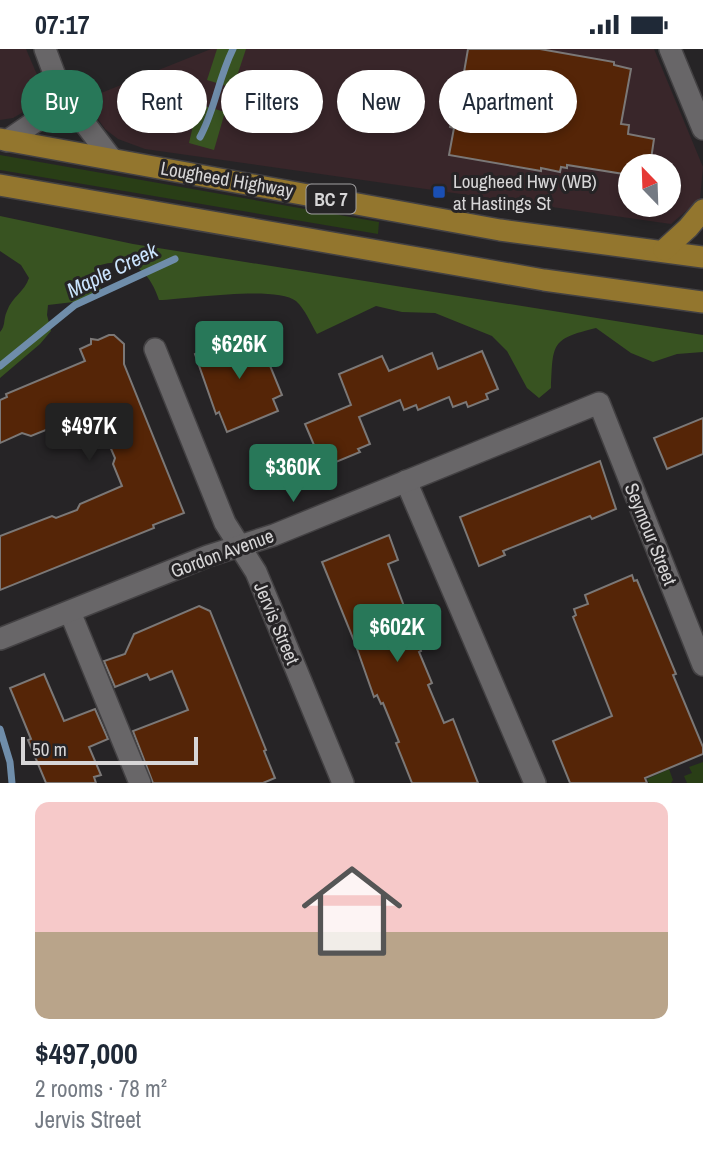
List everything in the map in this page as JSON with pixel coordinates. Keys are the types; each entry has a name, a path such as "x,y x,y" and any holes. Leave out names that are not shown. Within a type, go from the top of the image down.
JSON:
{"main road":[{"name":"Lougheed Highway","path":"4,140 500,230 703,257"},
{"name":"BC 7","path":"0,185 544,280 703,302"},
{"path":"664,250 703,210"}],"street":[{"path":"45,49 53,70"},
{"path":"670,49 703,129"},
{"path":"4,140 21,130"},
{"path":"92,133 111,158"},
{"name":"Jervis Street","path":"155,349 225,523 256,572 343,783"},
{"name":"Gordon Avenue","path":"0,639 239,546 274,535 599,403"},
{"name":"Seymour Street","path":"599,403 703,665"},
{"path":"406,481 535,783"},
{"path":"70,612 140,783"}],"shaded area":[{"path":"0,49 26,49 35,70 21,70 21,113 0,120"},
{"path":"211,49 654,49 703,167 700,199 681,215 681,154 618,154 618,216 145,149 118,139 105,129 103,92 117,87 117,133 207,133 207,70 158,70"},
{"path":"622,217 679,217 671,224"}],"green space":[{"path":"217,49 246,49 239,70 221,70 221,84 207,80"},
{"path":"207,107 221,111 221,126 214,150 189,143 191,133 207,133"},
{"path":"0,155 379,222 378,234 0,170"},
{"path":"0,216 133,244 703,335 703,352 677,354 653,362 631,353 596,328 581,332 557,345 551,388 539,398 527,388 507,351 492,336 435,313 402,312 376,306 317,334 299,304 286,296 252,293 159,300 149,280 136,267 109,263 97,266 101,291 82,301 48,305 47,315 51,331 40,344 0,378 0,332 9,306 29,278 21,265 0,251"},
{"path":"703,762 703,783 687,783 684,776 692,773 689,767"},
{"path":"669,769 673,780 671,783 649,783 647,779"}],"building":[{"path":"468,49 540,49 614,62 614,65 631,69 621,124 629,125 628,134 654,139 652,154 618,154 618,173 567,165 567,168 561,167 560,172 541,168 541,171 449,155 453,133 577,133 577,70 464,70"},
{"path":"248,332 253,344 260,341 282,395 273,399 278,411 227,432 219,412 216,414 195,354"},
{"path":"114,335 124,344 124,364 184,513 153,525 154,528 0,590 0,536 52,516 56,518 77,510 80,504 122,486 113,464 115,458 93,411 31,436 22,433 0,443 0,400 7,397 6,394 85,361 80,349 91,344 91,339 98,340"},
{"path":"482,351 498,389 486,394 488,399 468,407 466,402 453,407 449,397 418,410 416,405 404,410 400,400 359,417 370,444 358,449 360,452 336,462 335,458 322,464 305,424 351,405 339,374 382,356 389,371 432,353 438,369"},
{"path":"703,418 703,454 667,469 654,438"},
{"path":"600,461 616,509 592,519 590,516 503,551 505,555 479,566 460,517"},
{"path":"389,535 398,560 388,564 432,683 428,685 444,723 453,719 478,783 412,783 396,743 399,742 383,703 381,704 377,695 374,697 322,562"},
{"path":"632,575 634,581 637,580 676,674 673,675 703,747 703,754 645,778 647,783 570,783 553,741 612,716 573,617 576,615 574,609 588,604 585,595"},
{"path":"199,606 210,611 266,750 264,751 275,778 263,783 153,783 133,731 188,710 172,671 150,680 147,674 115,687 104,661 125,654 134,634"},
{"path":"44,674 64,721 95,709 108,739 89,747 101,775 94,777 96,783 46,783 10,688"}],"waterway":[{"name":"Maple Creek","path":"200,137 233,49"},
{"name":"Maple Creek","path":"0,366 75,305 175,259"},
{"name":"Maple Creek","path":"0,729 10,762 12,783"}],"place":[{"name":"Lougheed Hwy (WB) at Hastings St","path":"439,192"}]}
